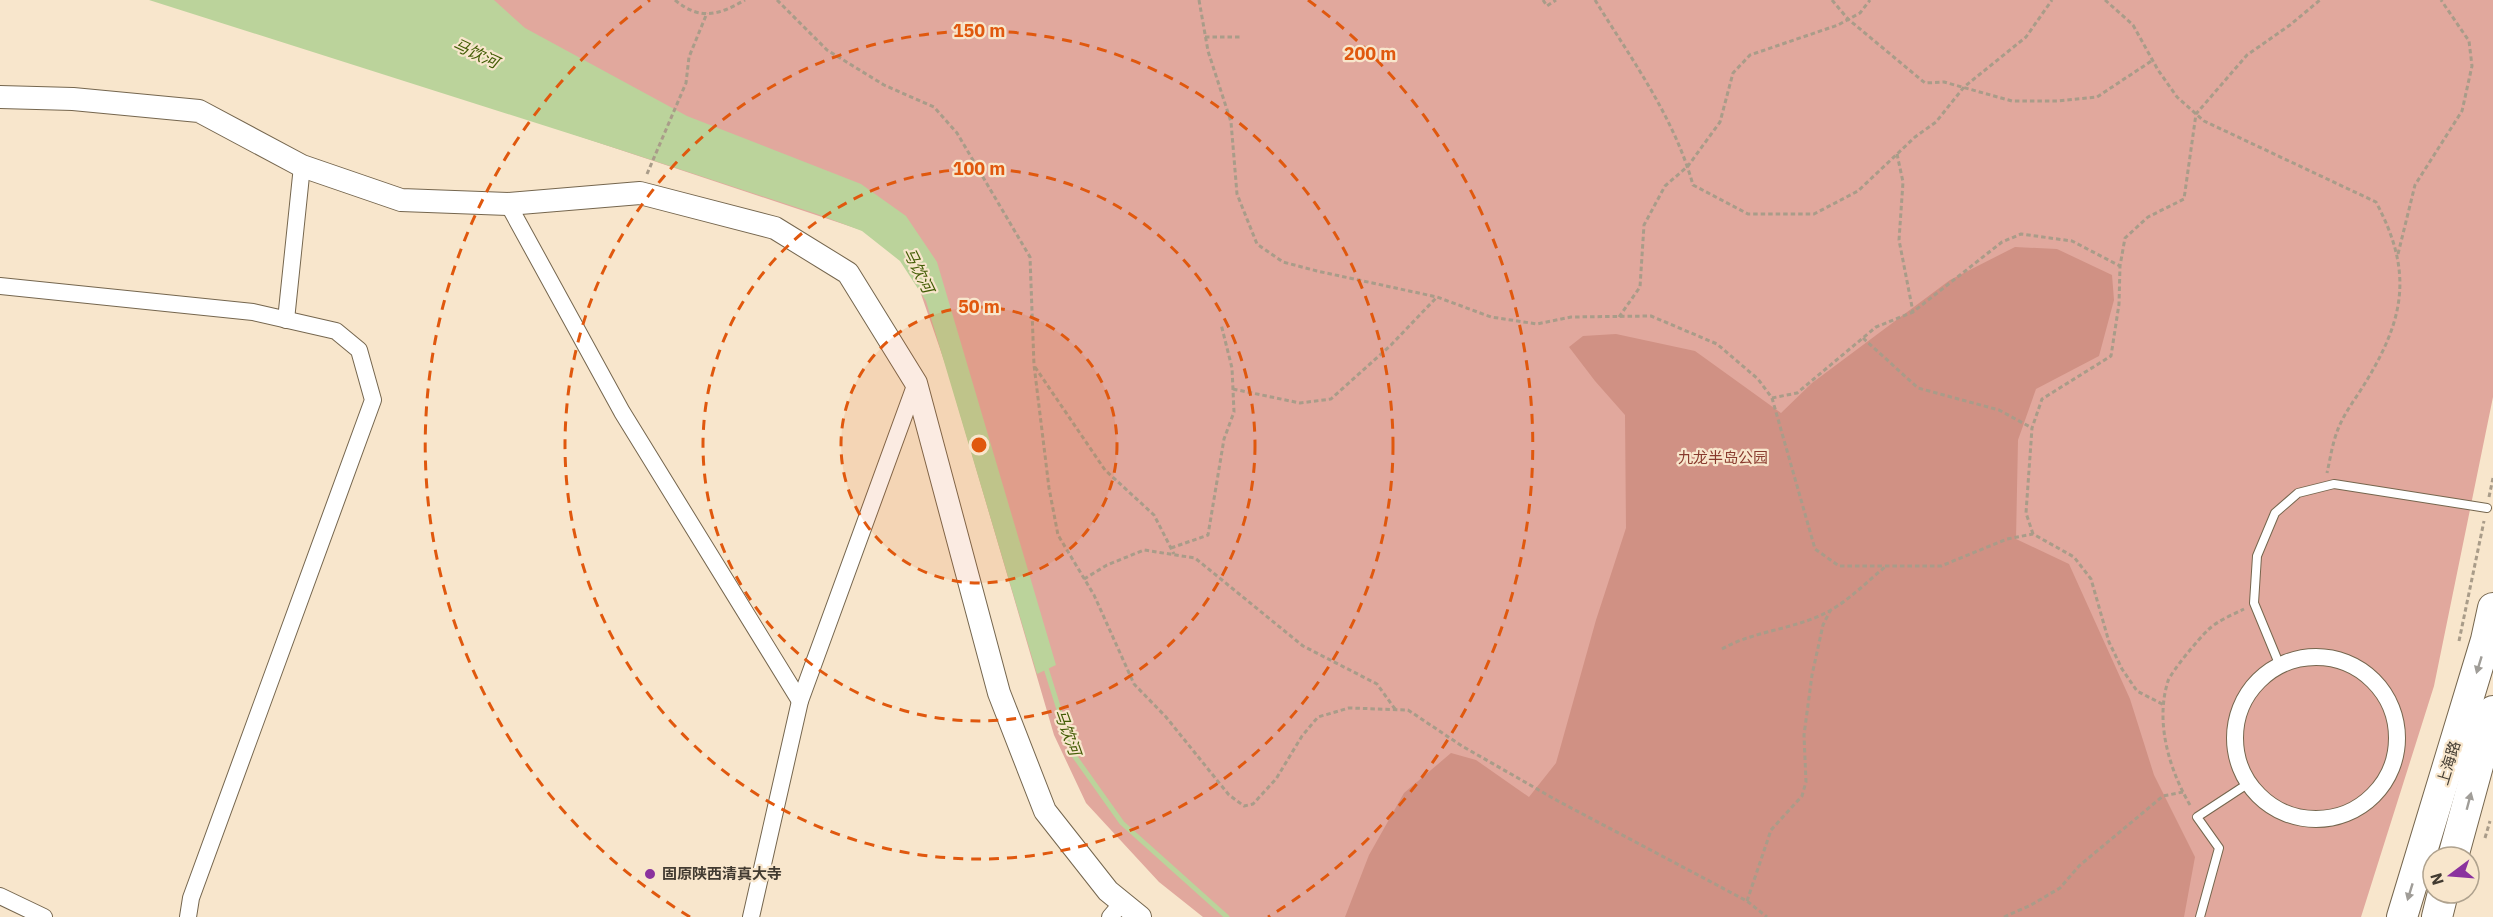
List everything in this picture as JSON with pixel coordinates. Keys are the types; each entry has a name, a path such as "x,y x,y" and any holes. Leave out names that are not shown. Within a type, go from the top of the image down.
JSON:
{"highway":[{"name":"上海路","path":"2403,917 2486,640 2493,608"},
{"name":"上海路","path":"2456,845 2493,711"}],"street":[{"path":"0,97 73,99 199,111 302,166 401,200 508,204 640,193 775,228 848,273 916,383 999,693 1045,811 1108,891 1116,910 1140,917"},
{"path":"286,320 302,166"},
{"path":"508,204 622,412 800,701"},
{"path":"0,286 253,312 336,331 359,350 373,400 191,898 188,917"},
{"path":"751,917 800,701 916,383"},
{"path":"2315,656 2340,660 2365,673 2384,694 2396,720 2397,748 2390,775 2373,798 2349,813 2322,820 2294,817 2271,806 2249,783 2239,766 2235,741 2238,715 2249,692 2267,673 2280,666 2289,661 2315,656"},
{"path":"0,896 44,917"}],"lane":[{"path":"2280,666 2254,603 2257,556 2275,513 2298,493 2334,484 2487,508"},
{"path":"2200,917 2219,848 2197,817 2249,783"}],"path":[{"path":"675,0 701,13 721,13 745,0"},
{"path":"777,0 828,50 884,85 934,106 957,133 1030,257 1034,365 1049,488 1058,535 1112,631 1134,684 1166,717 1229,795 1244,806 1253,804 1276,779 1302,736 1318,717 1349,708 1408,711 1462,746 1558,801 1747,901 1767,917"},
{"path":"1199,0 1205,37 1231,122 1237,194 1257,244 1283,261 1317,271 1437,297 1491,317 1537,324 1571,317 1651,316 1717,344 1758,379 1772,398 1815,549 1839,566 1941,566 2007,539 2033,534 2074,557 2091,579 2109,642 2122,669 2137,691 2164,705"},
{"path":"1543,0 1547,6 1556,0"},
{"path":"1595,0 1665,111 1688,166 1693,186 1748,214 1814,214 1858,191 1915,137 1936,122 1964,87 2026,38 2052,0"},
{"path":"1832,0 1848,19 1925,83 1944,82 2012,101 2058,102 2097,98 2153,60"},
{"path":"1618,317 1640,286 1644,225 1665,186 1688,166 1720,122 1733,73 1750,54 1809,35 1848,19 1860,12 1870,0"},
{"path":"2105,0 2133,25 2177,97 2204,121 2376,202 2388,226 2397,256 2401,290 2394,326 2374,368 2337,431 2324,486"},
{"path":"2033,534 2026,513 2032,428 2042,399 2111,356 2119,304 2120,266 2125,238 2148,217 2184,199 2196,114 2247,56 2320,0"},
{"path":"2397,256 2415,185 2462,111 2472,66 2469,41 2441,0"},
{"path":"649,167 686,83 689,57 707,13"},
{"path":"1205,37 1240,37"},
{"path":"1897,154 1903,182 1899,240 1913,312"},
{"path":"1772,398 1797,393 1876,327 1913,312 2002,242 2021,234 2072,241 2120,266"},
{"path":"1233,389 1300,403 1331,399 1391,345 1437,297"},
{"path":"1171,549 1208,535 1224,439 1234,411 1232,368 1221,324"},
{"path":"1863,338 1918,388 1999,410 2032,428"},
{"path":"1034,365 1106,470 1154,515 1174,554"},
{"path":"1084,579 1107,565 1144,550 1195,558 1303,646 1377,684 1395,709"},
{"path":"1722,649 1740,639 1774,631 1830,611 1887,566"},
{"path":"2197,817 2183,792 2167,753 2164,705 2168,679 2209,629 2254,603"},
{"path":"1747,901 1771,830 1802,796 1806,782 1804,735 1812,675 1823,625 1830,611"},
{"path":"2004,917 2060,888 2079,866 2163,796 2183,792"}],"green space":[{"name":"九龙半岛公园","path":"170,0 2493,0 2493,397 2434,686 2361,917 1203,917 1159,882 1086,803 1054,735 947,369 912,268 873,234"},
{"path":"2015,247 2057,249 2112,275 2114,300 2099,356 2036,389 2018,440 2016,539 2069,564 2130,699 2154,775 2195,857 2184,917 1345,917 1369,855 1404,793 1451,753 1476,760 1529,797 1556,763 1596,620 1626,528 1625,415 1569,347 1583,336 1616,334 1695,351 1781,413 1812,383 1950,280"}],"water":[{"path":"149,0 494,0 525,28 687,116 861,184 906,216 937,262 1056,665 1037,674 926,301 900,261 862,231 621,150"}],"waterway":[{"name":"马饮河","path":"1045,665 1073,754 1122,823 1227,917"}],"place":[{"name":"固原陕西清真大寺","path":"650,874"}]}
